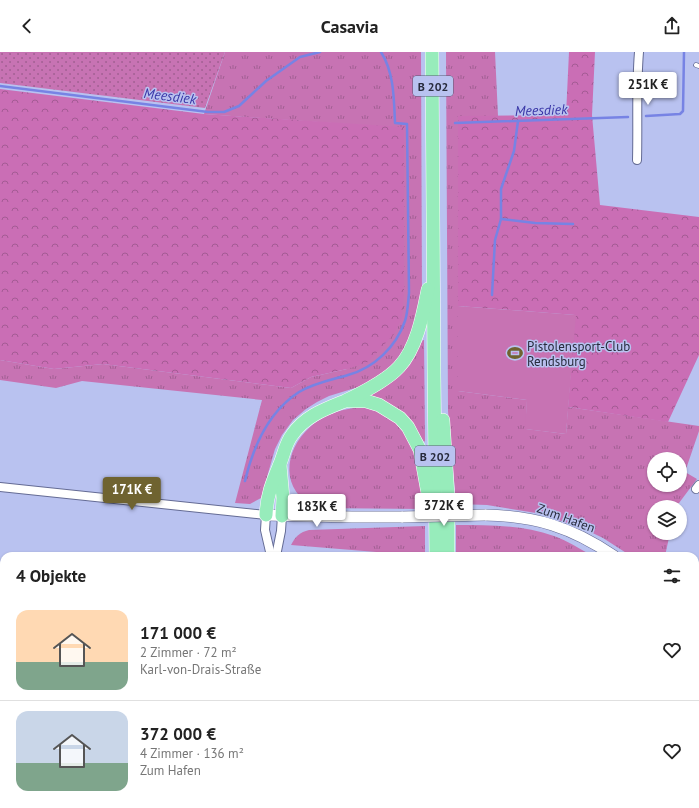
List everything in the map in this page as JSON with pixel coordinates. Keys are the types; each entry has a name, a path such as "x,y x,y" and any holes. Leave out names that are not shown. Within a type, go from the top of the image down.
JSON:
{"highway":[{"name":"B 202","path":"432,52 436,552"},
{"path":"266,515 268,492 271,483 280,464 285,448 292,435 303,422 315,413 367,390 399,367 414,342 421,322 434,263"},
{"path":"434,378 442,402 448,496 448,552"},
{"path":"344,401 366,401 379,405 400,418 408,428 420,450 436,534"},
{"path":"280,464 283,498 282,516"}],"main road":[{"name":"Zum Hafen","path":"266,515 403,517 485,515 509,516 530,519 574,533 608,552"}],"street":[{"path":"637,160 638,52"},
{"path":"0,487 266,515 265,530 270,552"},
{"path":"277,552 282,516"}],"green space":[{"path":"0,52 225,52 205,108 0,83"},
{"path":"225,52 421,52 422,299 411,339 396,361 389,368 365,385 329,396 306,409 293,420 282,435 275,449 261,498 250,504 235,503 262,400 82,381 56,388 0,380 0,360 54,369 103,364 291,388 311,377 347,369 403,128 204,114"},
{"path":"446,52 495,52 498,116 458,117 458,391 527,400 526,429 566,434 568,407 699,426 699,431 687,466 687,452 647,452 647,492 687,492 687,473 697,479 681,500 647,500 647,540 668,540 666,552 625,552 603,538 580,527 536,513 487,505 456,504 448,411"},
{"path":"569,52 595,52 592,115 600,205 699,217 699,355 668,422 568,407 575,315 458,306 458,116 566,115"},
{"path":"0,89 204,114 404,127 404,292 402,318 394,334 368,362 347,369 311,377 291,388 103,364 54,369 0,360"},
{"name":"Pistolensport-Club Rendsburg","path":"458,306 576,315 566,434 525,429 527,400 458,391"},
{"path":"423,340 424,442 415,428 364,398 408,365"},
{"path":"354,408 368,408 378,411 398,424 415,447 425,509 316,508 304,501 296,492 291,481 289,470 294,447 301,437 315,423 336,412"},
{"path":"456,525 518,528 542,532 559,538 586,552 456,552"},
{"path":"425,526 425,552 376,552 291,545 298,535 309,530"}],"waterway":[{"name":"Meesdiek","path":"0,86 208,112 224,112 239,106 266,81 300,57 320,52"},
{"path":"245,481 252,456 263,431 270,420 288,400 305,389 358,372 375,362 390,348 405,321 409,293 407,124 395,123 394,95 391,77 389,68 381,52"},
{"name":"Meesdiek","path":"646,116 680,114 683,111 684,52"},
{"name":"Meesdiek","path":"455,123 628,117"},
{"path":"518,121 514,151 501,189 501,219 535,223 573,224"},
{"path":"492,295 495,240 501,219"}],"place":[{"name":"Pistolensport-Club Rendsburg","path":"515,353"}]}
